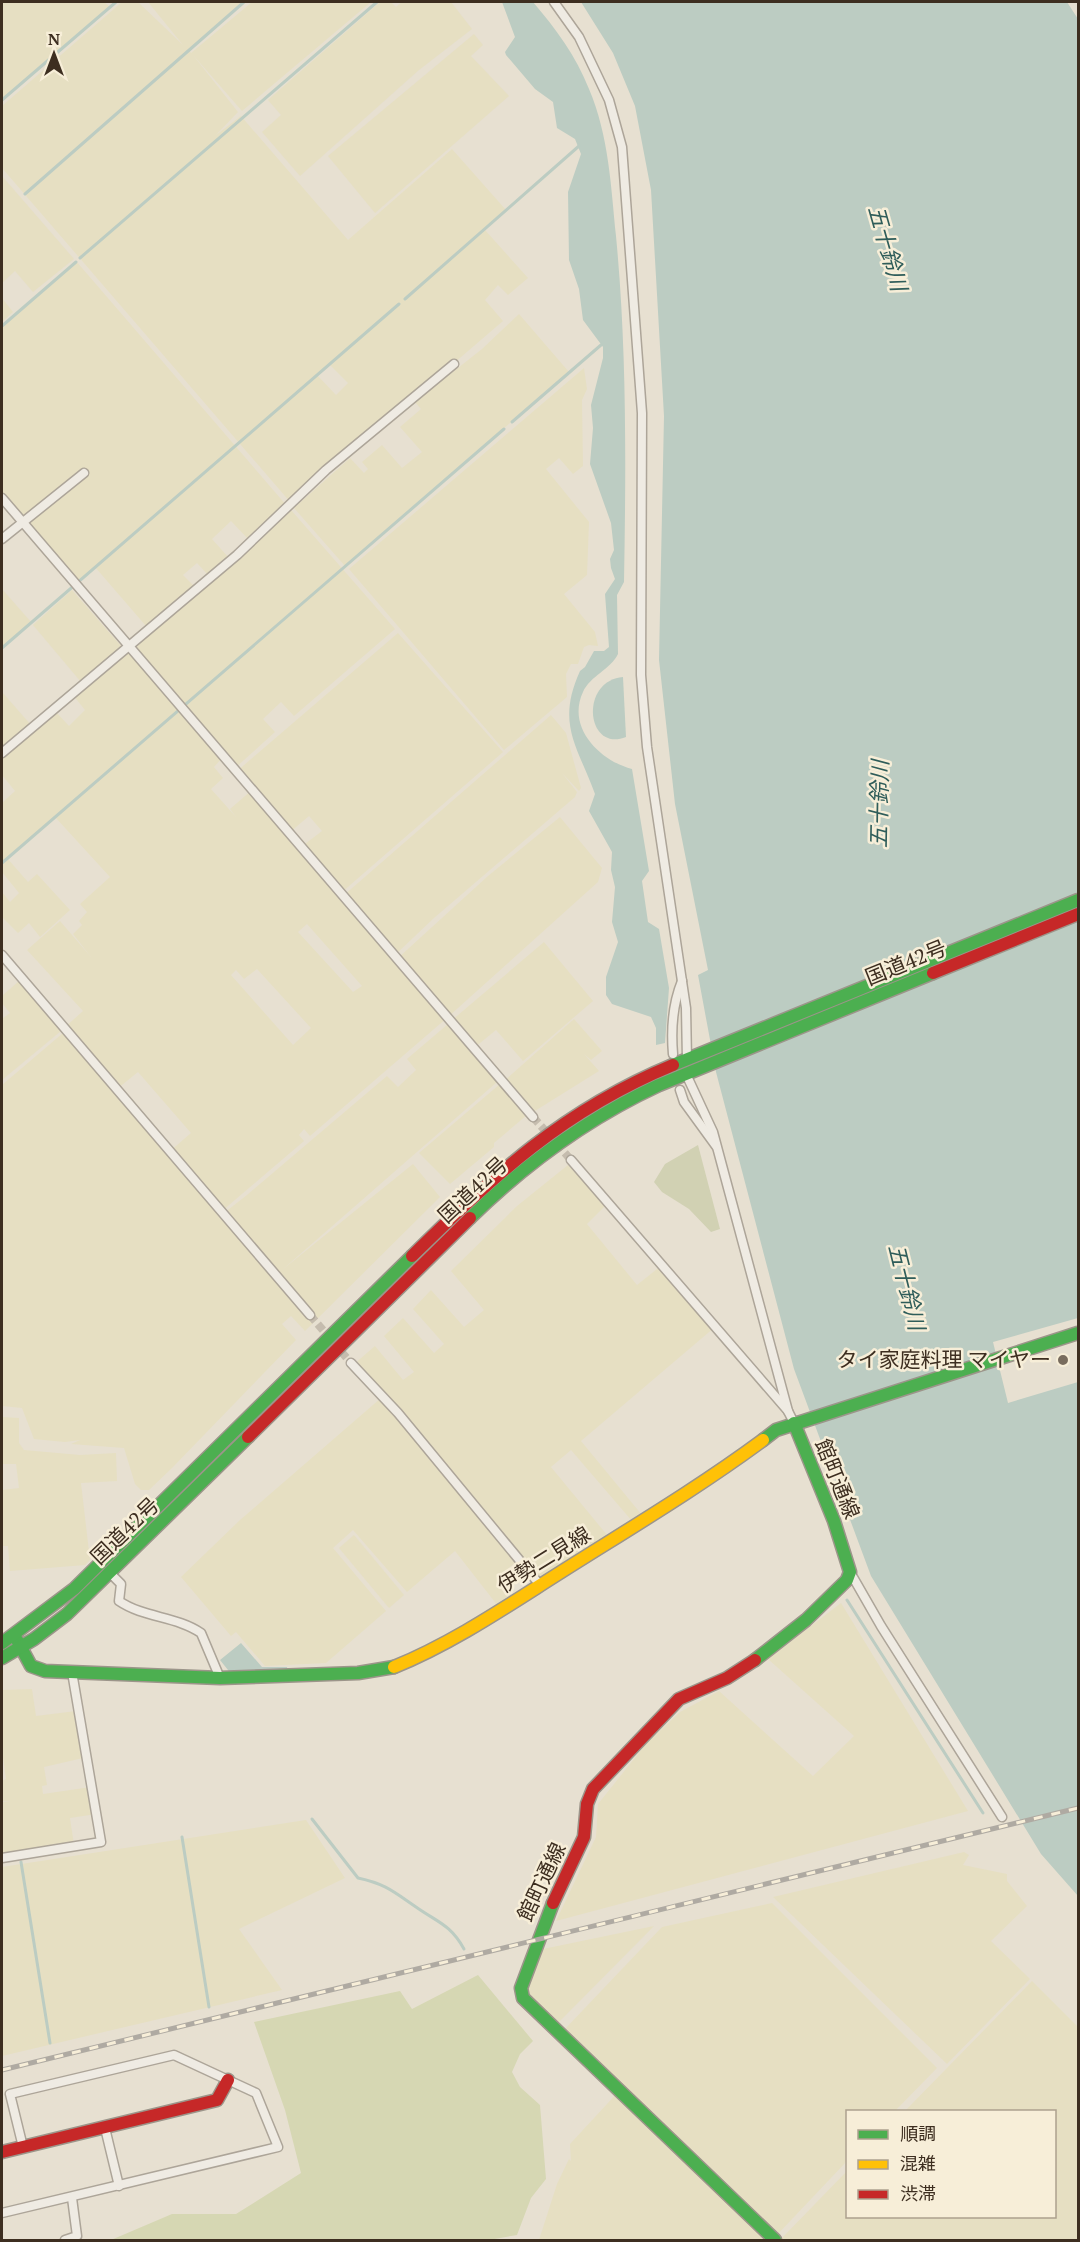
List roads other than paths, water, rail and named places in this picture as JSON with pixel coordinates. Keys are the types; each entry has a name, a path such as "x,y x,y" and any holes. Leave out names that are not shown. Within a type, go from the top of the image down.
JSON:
{"main road":[{"name":"国道42号","path":"2,1643 18,1640 67,1614 502,1187 572,1131 602,1112 686,1074 696,1061 1078,900"},
{"name":"国道42号","path":"2,1658 519,1154 590,1105 652,1074 696,1061 1078,914"},
{"name":"伊勢二見線","path":"18,1640 26,1660 37,1669 72,1672 220,1678 358,1673 388,1669 428,1653 540,1585 713,1477 776,1430 796,1418 1078,1333"},
{"name":"館町通線","path":"775,2241 531,2008 523,1998 521,1988 547,1915 579,1851 584,1837 586,1804 593,1790 609,1770 679,1699 727,1678 753,1661 807,1620 847,1580 850,1572 832,1517 805,1456 796,1418"},
{"path":"2,2152 217,2100 228,2080"}],"street":[{"path":"554,2 579,37 609,100 622,147 642,413 641,675 647,747 696,1061"},
{"path":"2,753 237,555 326,470 454,364"},
{"path":"2,539 84,473"},
{"path":"2,498 532,1117"},
{"path":"2,955 310,1315"},
{"path":"673,1054 672,1036 682,981"},
{"path":"686,1074 713,1132 796,1418"},
{"path":"680,1090 684,1102 718,1149"},
{"path":"571,1160 796,1418"},
{"path":"351,1363 398,1413 540,1585"},
{"path":"850,1572 881,1626 1002,1817"},
{"path":"110,1573 121,1584 119,1601 123,1604 135,1610 177,1621 201,1633 220,1678"},
{"path":"2,1858 101,1842 72,1672"},
{"path":"2,2213 278,2147 256,2093 174,2055 10,2094 23,2147"},
{"path":"105,2128 119,2186"},
{"path":"65,2241 77,2236 72,2198"}],"water":[{"path":"502,2 533,2 565,43 584,77 596,107 608,162 620,279 624,366 624,582 617,595 618,654 611,664 586,686 579,705 579,718 583,730 598,751 620,765 632,769 649,871 642,881 648,922 659,929 669,988 665,1043 656,1045 656,1028 651,1017 612,1004 606,995 606,977 618,942 612,922 615,887 611,870 612,852 589,811 595,794 576,748 569,720 573,689 580,671 585,667 594,651 604,651 609,647 605,594 615,579 610,559 614,550 611,523 590,464 593,428 591,405 603,358 603,347 583,320 579,289 569,260 568,192 581,154 575,139 557,128 553,102 535,89 506,55 505,52 515,37"},
{"name":"五十鈴川","path":"581,2 1067,2 1078,19 1078,1318 993,1342 1008,1403 1078,1382 1078,1896 1041,1854 871,1576 794,1369 716,1072 698,975 708,970 675,804 659,660 664,416 651,190 635,106 613,53"},
{"path":"623,677 626,737 613,739 602,735 596,726 593,714 594,702 599,690 609,681"},
{"path":"241,1643 262,1667 287,1667 288,1673 232,1675 220,1660"}],"waterway":[{"path":"2,100 116,2"},
{"path":"25,194 244,2"},
{"path":"80,258 377,2"},
{"path":"405,299 579,146"},
{"path":"2,326 76,262"},
{"path":"2,648 399,304"},
{"path":"512,422 601,345"},
{"path":"2,863 504,429"},
{"path":"847,1600 983,1813"},
{"path":"312,1819 358,1878 389,1889 437,1920 454,1934 464,1949"},
{"path":"182,1837 209,2007"},
{"path":"21,1862 50,2043"}],"tunnel":[{"path":"533,1117 571,1160"},
{"path":"310,1315 351,1363"}],"railway":[{"path":"2,2070 1078,1808"}],"place":[{"name":"タイ家庭料理 マイヤー","path":"1063,1360"}]}
